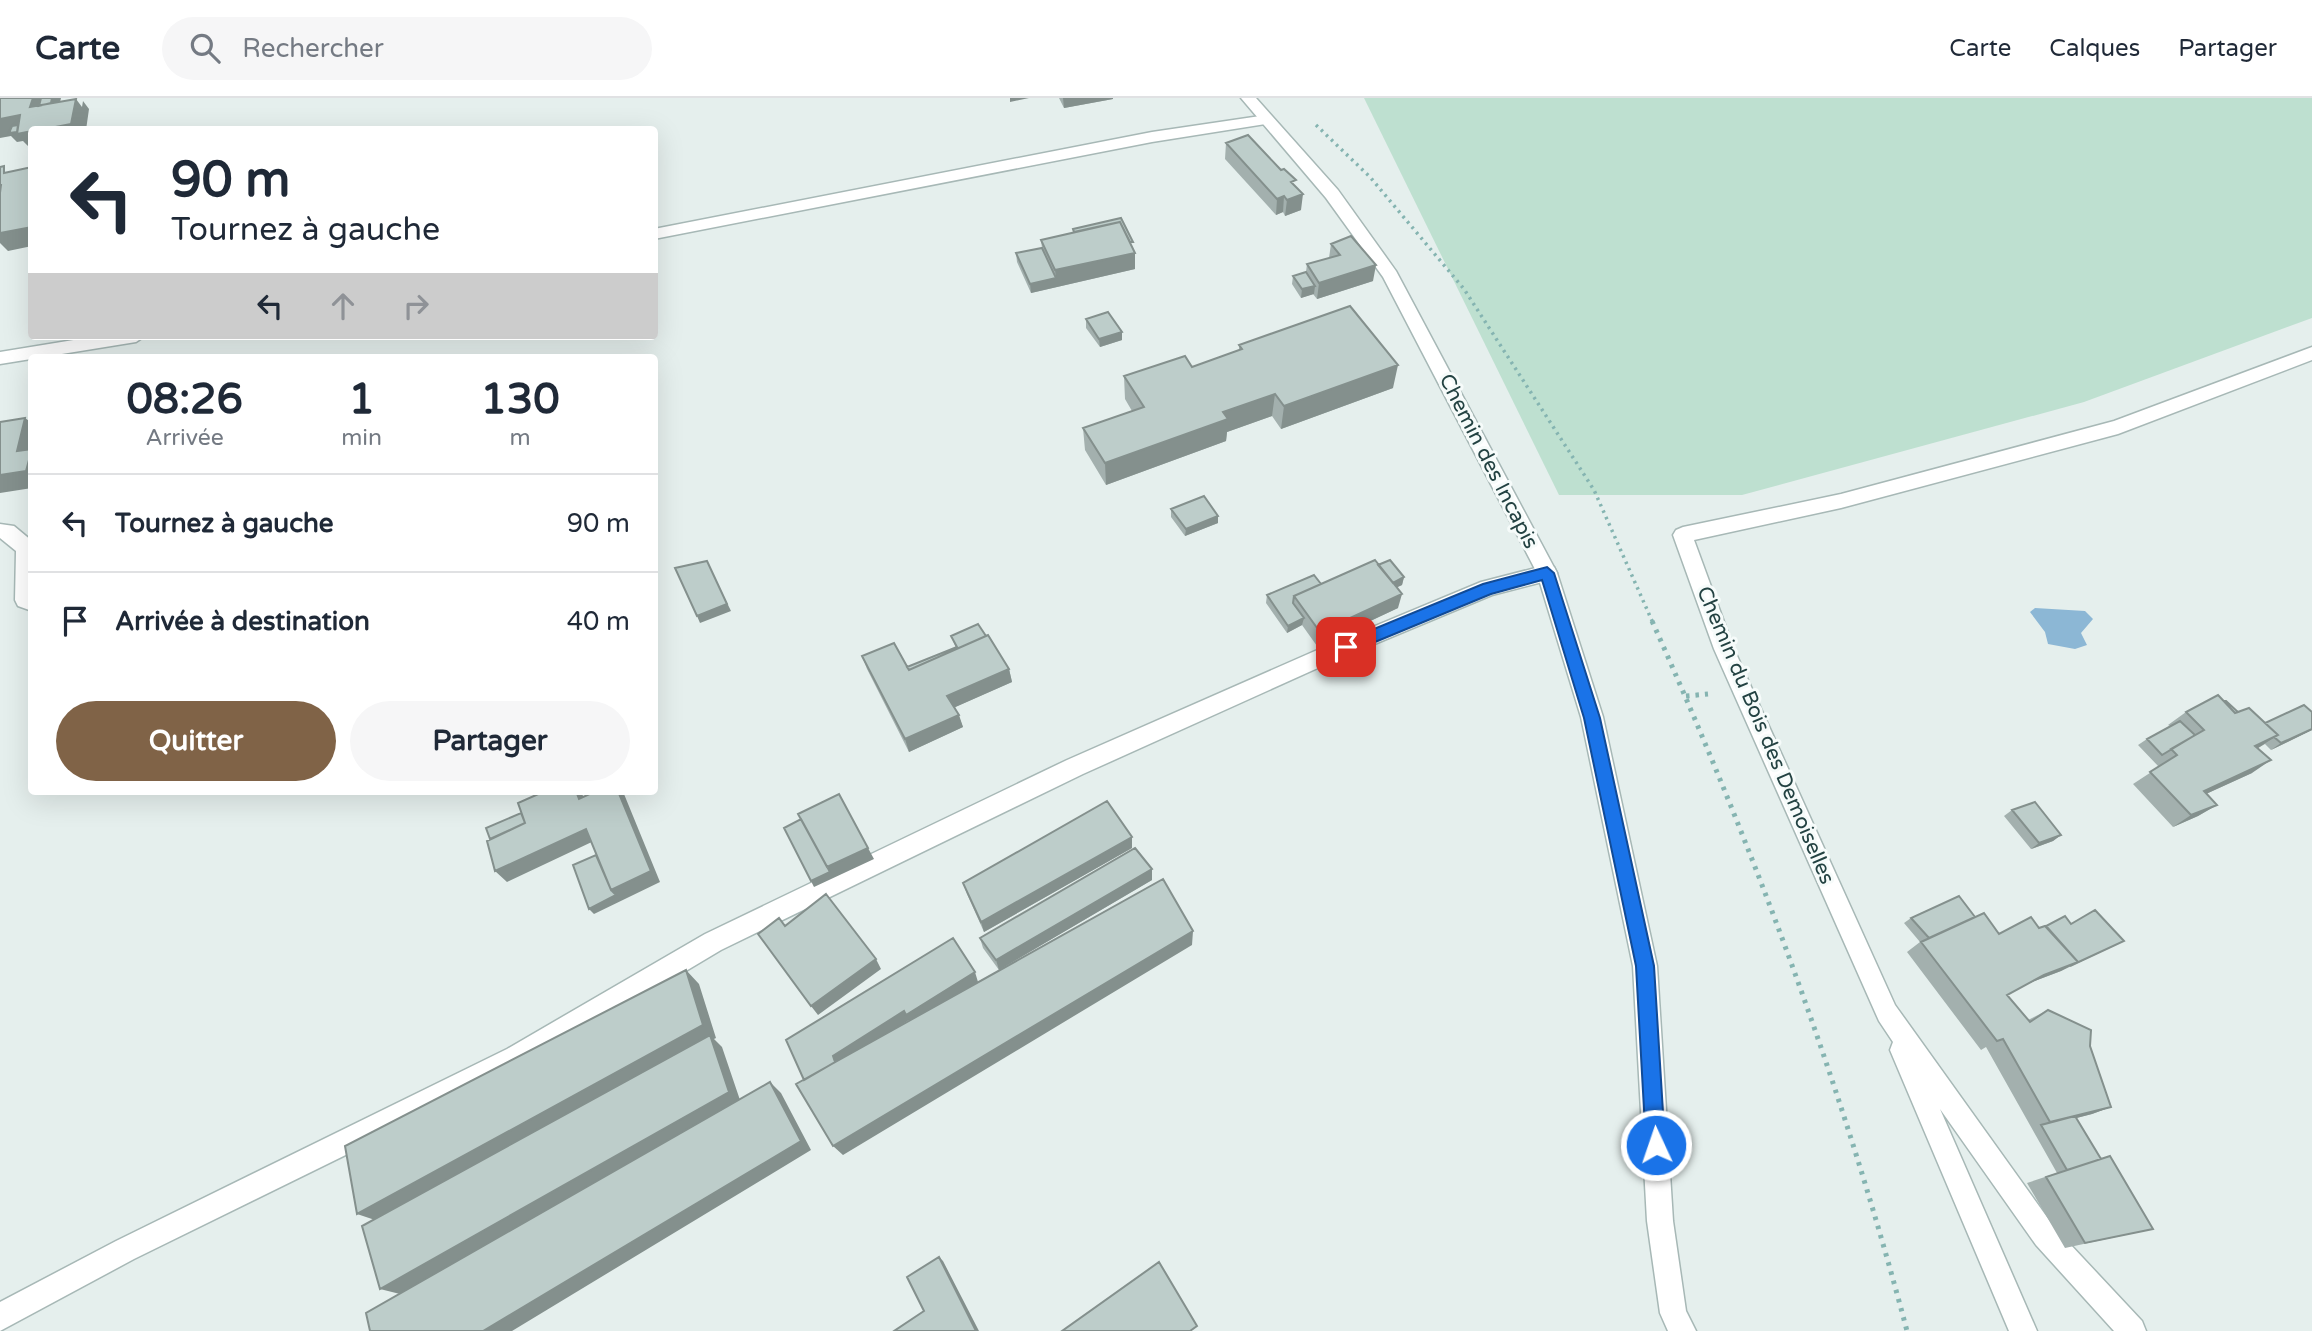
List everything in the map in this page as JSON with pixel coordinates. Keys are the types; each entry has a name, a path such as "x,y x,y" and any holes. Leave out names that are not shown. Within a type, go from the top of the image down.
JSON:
{"street":[{"name":"Chemin des Incapis","path":"1248,98 1332,194 1390,275 1547,573 1592,718 1645,966 1660,1221 1673,1313 1682,1331"},
{"path":"658,233 1152,137 1267,120"},
{"path":"0,358 111,340"},
{"name":"Chemin du Bois des Demoiselles","path":"2132,1331 2045,1236 1886,1013 1724,649 1683,535 1841,501 2118,427 2312,353"},
{"path":"0,531 7,531 26,548 25,600 28,601"},
{"path":"0,1317 125,1250 516,1059 713,942 1075,767 1488,588 1547,573"},
{"path":"1886,1013 2023,1331"}],"path":[{"path":"1315,124 1370,177 1464,289 1594,491 1710,750 1816,1030 1873,1202 1907,1331"}],"green space":[{"path":"1364,98 2312,98 2312,318 2084,402 1742,495 1559,495"}],"water":[{"path":"2035,608 2085,611 2093,619 2081,633 2087,645 2075,649 2048,644 2045,632 2030,612"}],"building":[{"path":"0,98 33,98 30,107 76,99 71,124 28,126 28,132 17,134 20,115 0,119"},
{"path":"41,98 52,98 51,103 39,106"},
{"path":"18,125 17,132 9,133 12,126"},
{"path":"1248,135 1281,170 1284,169 1296,180 1291,182 1303,194 1287,200 1284,196 1277,199 1226,143"},
{"path":"4,166 4,173 28,168 28,228 0,233 0,167"},
{"path":"1121,218 1133,242 1130,242 1120,222 1074,232 1073,229"},
{"path":"1120,222 1135,253 1055,270 1041,240"},
{"path":"1351,236 1376,265 1319,283 1307,264 1340,255 1331,244"},
{"path":"1042,248 1056,278 1030,284 1016,253"},
{"path":"1306,272 1315,286 1302,289 1293,276"},
{"path":"1350,306 1398,365 1284,406 1275,394 1223,412 1228,419 1105,463 1083,428 1144,407 1124,376 1185,356 1192,367 1242,349 1239,345"},
{"path":"1108,312 1122,332 1099,339 1086,319"},
{"path":"25,418 17,451 28,450 26,471 0,475 0,422"},
{"path":"1204,496 1218,516 1186,529 1171,509"},
{"path":"1375,560 1402,594 1320,632 1294,596"},
{"path":"1390,560 1404,577 1393,583 1378,565"},
{"path":"707,561 727,604 697,616 675,568"},
{"path":"1314,575 1321,584 1294,596 1293,603 1304,618 1288,626 1267,595"},
{"path":"978,624 986,636 909,670 907,667 957,647 951,636"},
{"path":"988,635 1009,669 947,696 959,715 905,739 862,656 894,643 909,670"},
{"path":"2218,695 2235,713 2249,708 2278,735 2255,746 2271,760 2204,791 2217,805 2191,815 2150,772 2177,755 2171,749 2204,730 2186,712"},
{"path":"2226,701 2238,712 2235,713"},
{"path":"2304,705 2312,712 2312,729 2281,743 2274,737 2278,735 2265,723"},
{"path":"2180,721 2195,735 2162,755 2147,739"},
{"path":"839,794 868,848 827,867 798,814"},
{"path":"536,795 578,795 579,799 588,795 620,795 651,871 611,890 586,829 495,871 487,841 525,823 518,803"},
{"path":"1107,801 1132,837 981,922 963,883"},
{"path":"2035,802 2061,835 2039,843 2012,810"},
{"path":"521,813 525,823 490,839 486,828"},
{"path":"801,819 830,872 811,881 784,828"},
{"path":"1135,848 1152,869 996,960 980,938"},
{"path":"596,855 611,890 616,895 589,909 573,865"},
{"path":"1163,879 1193,931 833,1146 796,1084"},
{"path":"826,894 876,959 811,1006 758,934 779,918 785,926"},
{"path":"1959,896 1975,917 1929,938 1911,918"},
{"path":"2095,910 2124,941 2070,966 2078,962 2046,926 2065,916 2071,924"},
{"path":"1984,913 1999,934 2031,917 2039,928 2045,926 2078,962 2044,975 2007,995 2030,1022 2048,1010 2091,1030 2090,1046 2111,1107 2050,1122 2003,1039 1997,1041 1921,942"},
{"path":"953,938 975,972 906,1015 904,1011 833,1056 835,1062 804,1080 786,1040"},
{"path":"686,970 703,1025 357,1214 345,1146"},
{"path":"710,1035 729,1092 380,1289 362,1226"},
{"path":"770,1082 801,1141 483,1331 370,1331 366,1313"},
{"path":"2075,1116 2101,1159 2067,1170 2041,1125"},
{"path":"2110,1156 2153,1229 2085,1243 2046,1177"},
{"path":"939,1257 976,1331 894,1331 924,1311 907,1277"},
{"path":"1159,1262 1197,1326 1190,1331 1062,1331"}],"route":[{"path":"1346,647 1488,588 1547,573 1592,718 1645,966 1656,1145"}]}
